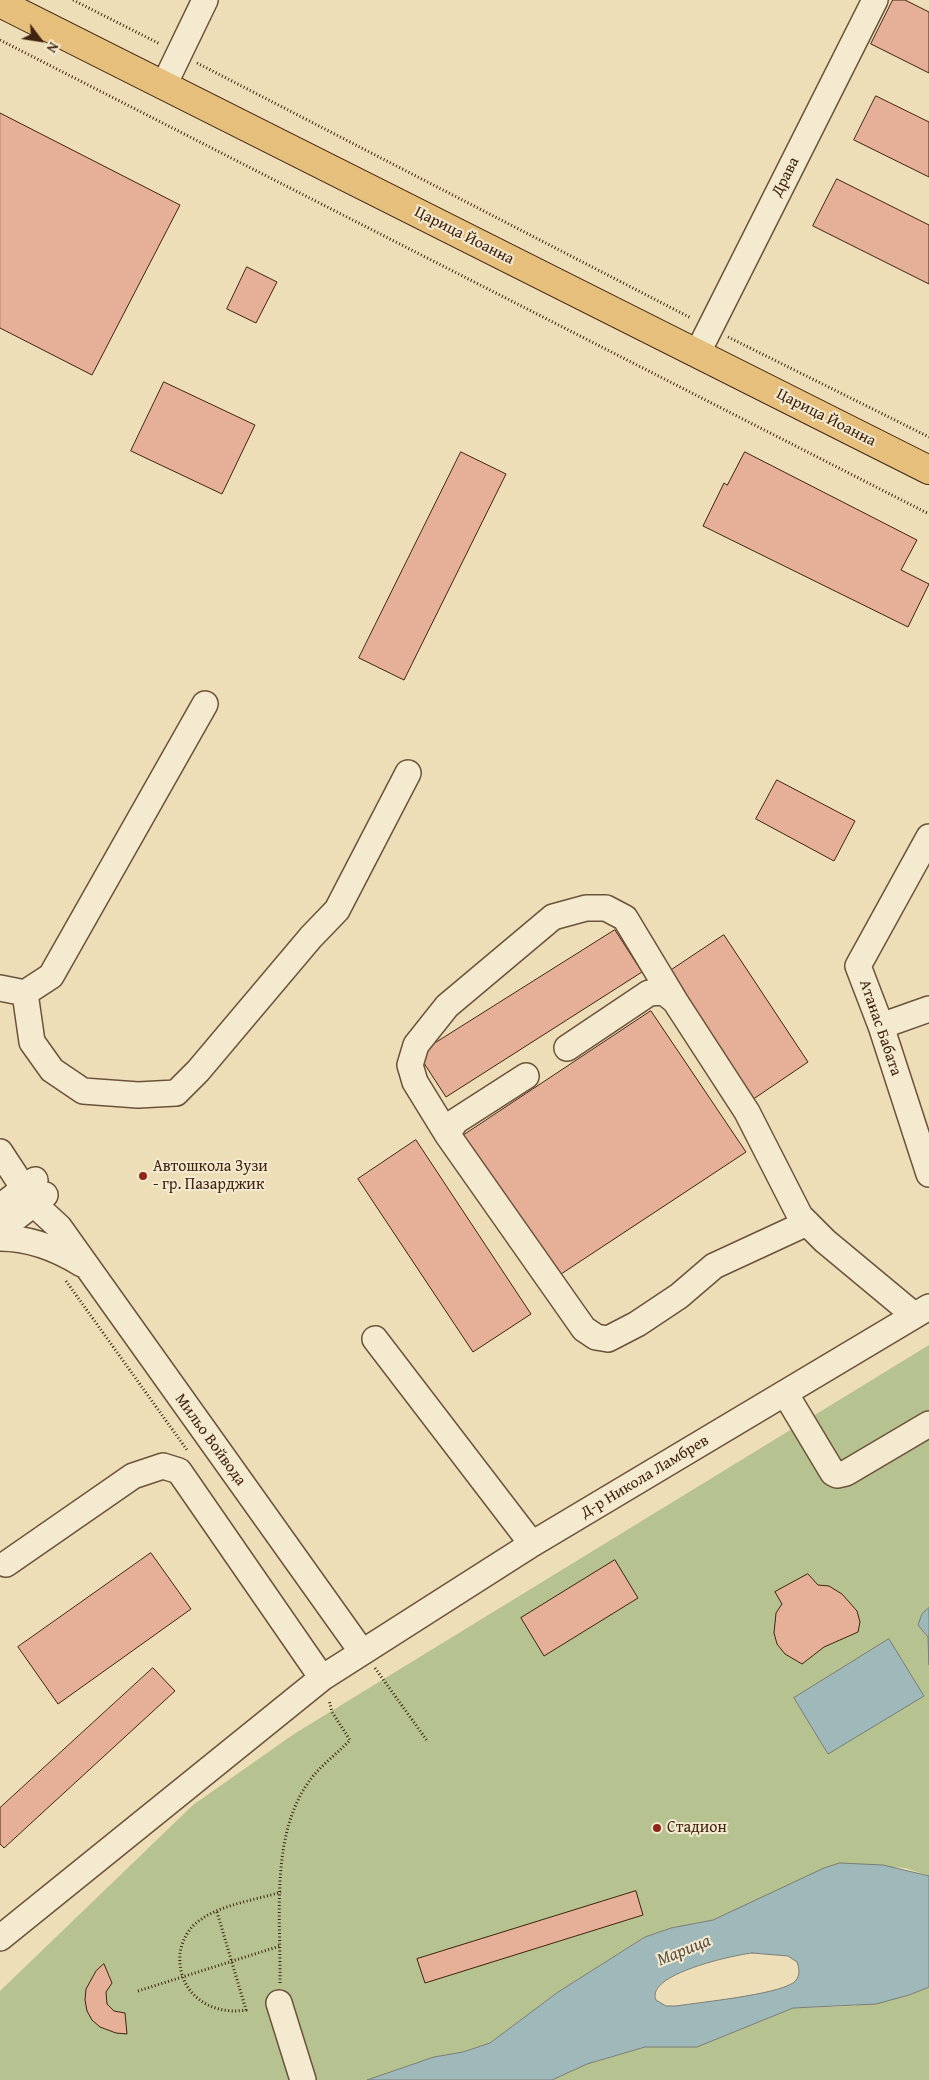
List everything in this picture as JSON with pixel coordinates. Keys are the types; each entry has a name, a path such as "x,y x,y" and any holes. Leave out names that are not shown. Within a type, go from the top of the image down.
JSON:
{"main road":[{"name":"Царица Йоанна","path":"0,3 929,470"}],"street":[{"path":"164,85 205,0"},
{"name":"Драва","path":"698,354 875,0"},
{"path":"0,988 25,993 51,976 206,704"},
{"path":"25,993 32,1042 52,1070 83,1091 138,1095 176,1092 198,1071 337,910 408,773"},
{"name":"Атанас Бабата","path":"929,837 858,966 881,1026 929,1174"},
{"path":"807,1224 714,1266 679,1296 637,1324 608,1339 596,1337 584,1329 447,1134 415,1082 410,1065 416,1045 448,1006 553,917 586,908 606,908 625,918 675,1001 747,1112 800,1216 824,1241 922,1311"},
{"path":"567,1048 649,993 664,992 675,1001"},
{"path":"881,1026 929,1009"},
{"path":"447,1134 456,1121 526,1076"},
{"name":"Мильо Войвода","path":"0,1136 59,1228 362,1652"},
{"name":"Мильо Войвода","path":"0,1152 35,1192"},
{"path":"0,1207 35,1192"},
{"path":"0,1230 35,1192"},
{"path":"0,1238 36,1242 66,1254 86,1266"},
{"name":"Д-р Никола Ламбрев","path":"0,1938 322,1678 532,1544 922,1311"},
{"path":"375,1339 532,1544"},
{"path":"786,1393 833,1473 837,1475 846,1473 929,1424"},
{"path":"6,1564 133,1476 163,1466 179,1471 322,1678"},
{"path":"279,2003 303,2080"}],"path":[{"path":"73,0 710,328 929,437"},
{"path":"0,40 929,514"},
{"path":"362,1652 428,1742"},
{"path":"279,2003 281,1851 294,1806 314,1775 350,1740 332,1712 322,1678"},
{"path":"217,1912 246,2010 227,2011 204,2004 194,1997 182,1976 181,1948 186,1936 201,1919 217,1912 281,1892"},
{"path":"138,1991 280,1946"}],"green space":[{"path":"929,1345 929,1876 905,1868 866,1865 762,1899 713,1920 671,1928 645,1937 558,1992 490,2043 463,2052 434,2057 367,2080 0,2080 0,1991 193,1805 294,1734"},
{"path":"929,1987 929,2080 552,2080 587,2064 645,2047 697,2047 793,2008 853,2006 909,1995"}],"water":[{"path":"929,1608 929,1665 928,1637 918,1625 922,1614"},
{"path":"889,1639 924,1696 828,1754 794,1698"},
{"name":"Марица","path":"840,1863 883,1865 929,1876 929,1987 909,1995 876,2004 793,2008 697,2047 645,2047 587,2064 552,2080 367,2080 434,2057 463,2052 490,2043 558,1992 645,1937 671,1928 713,1920 824,1868","holes":["752,1953 788,1956 797,1962 799,1974 793,1983 784,1987 754,1994 676,2006 666,2006 656,2000 656,1991 664,1982 677,1974 693,1968"]}],"building":[{"path":"893,0 905,0 929,12 929,73 871,44"},
{"path":"876,96 929,122 929,177 854,140"},
{"path":"0,113 180,205 92,375 0,328"},
{"path":"837,179 929,225 929,284 813,226"},
{"path":"247,267 277,282 256,323 227,309"},
{"path":"164,382 255,425 222,494 131,451"},
{"path":"461,452 506,474 404,680 359,658"},
{"path":"745,452 917,540 901,570 929,584 908,627 703,526 724,483 727,485"},
{"path":"777,780 855,821 834,861 756,819"},
{"path":"615,930 642,972 446,1097 418,1054"},
{"path":"724,935 808,1062 749,1102 664,975"},
{"path":"651,1011 746,1152 555,1278 461,1137"},
{"path":"416,1140 531,1314 473,1352 358,1179"},
{"path":"151,1553 191,1609 58,1704 18,1647"},
{"path":"615,1560 638,1598 544,1656 521,1618"},
{"path":"808,1574 818,1585 829,1586 842,1594 857,1611 860,1622 858,1632 824,1647 802,1664 785,1654 777,1644 774,1633 776,1613 782,1604 775,1592"},
{"path":"153,1668 175,1691 4,1848 0,1844 0,1808"},
{"path":"636,1891 643,1915 425,1983 417,1959"},
{"path":"104,1964 112,1983 106,1992 107,2004 114,2011 125,2013 127,2034 116,2033 100,2027 92,2020 87,2011 86,1989 96,1971"}],"place":[{"name":"Автошкола Зузи - гр. Пазарджик","path":"143,1176"},
{"name":"Стадион","path":"657,1828"}]}
